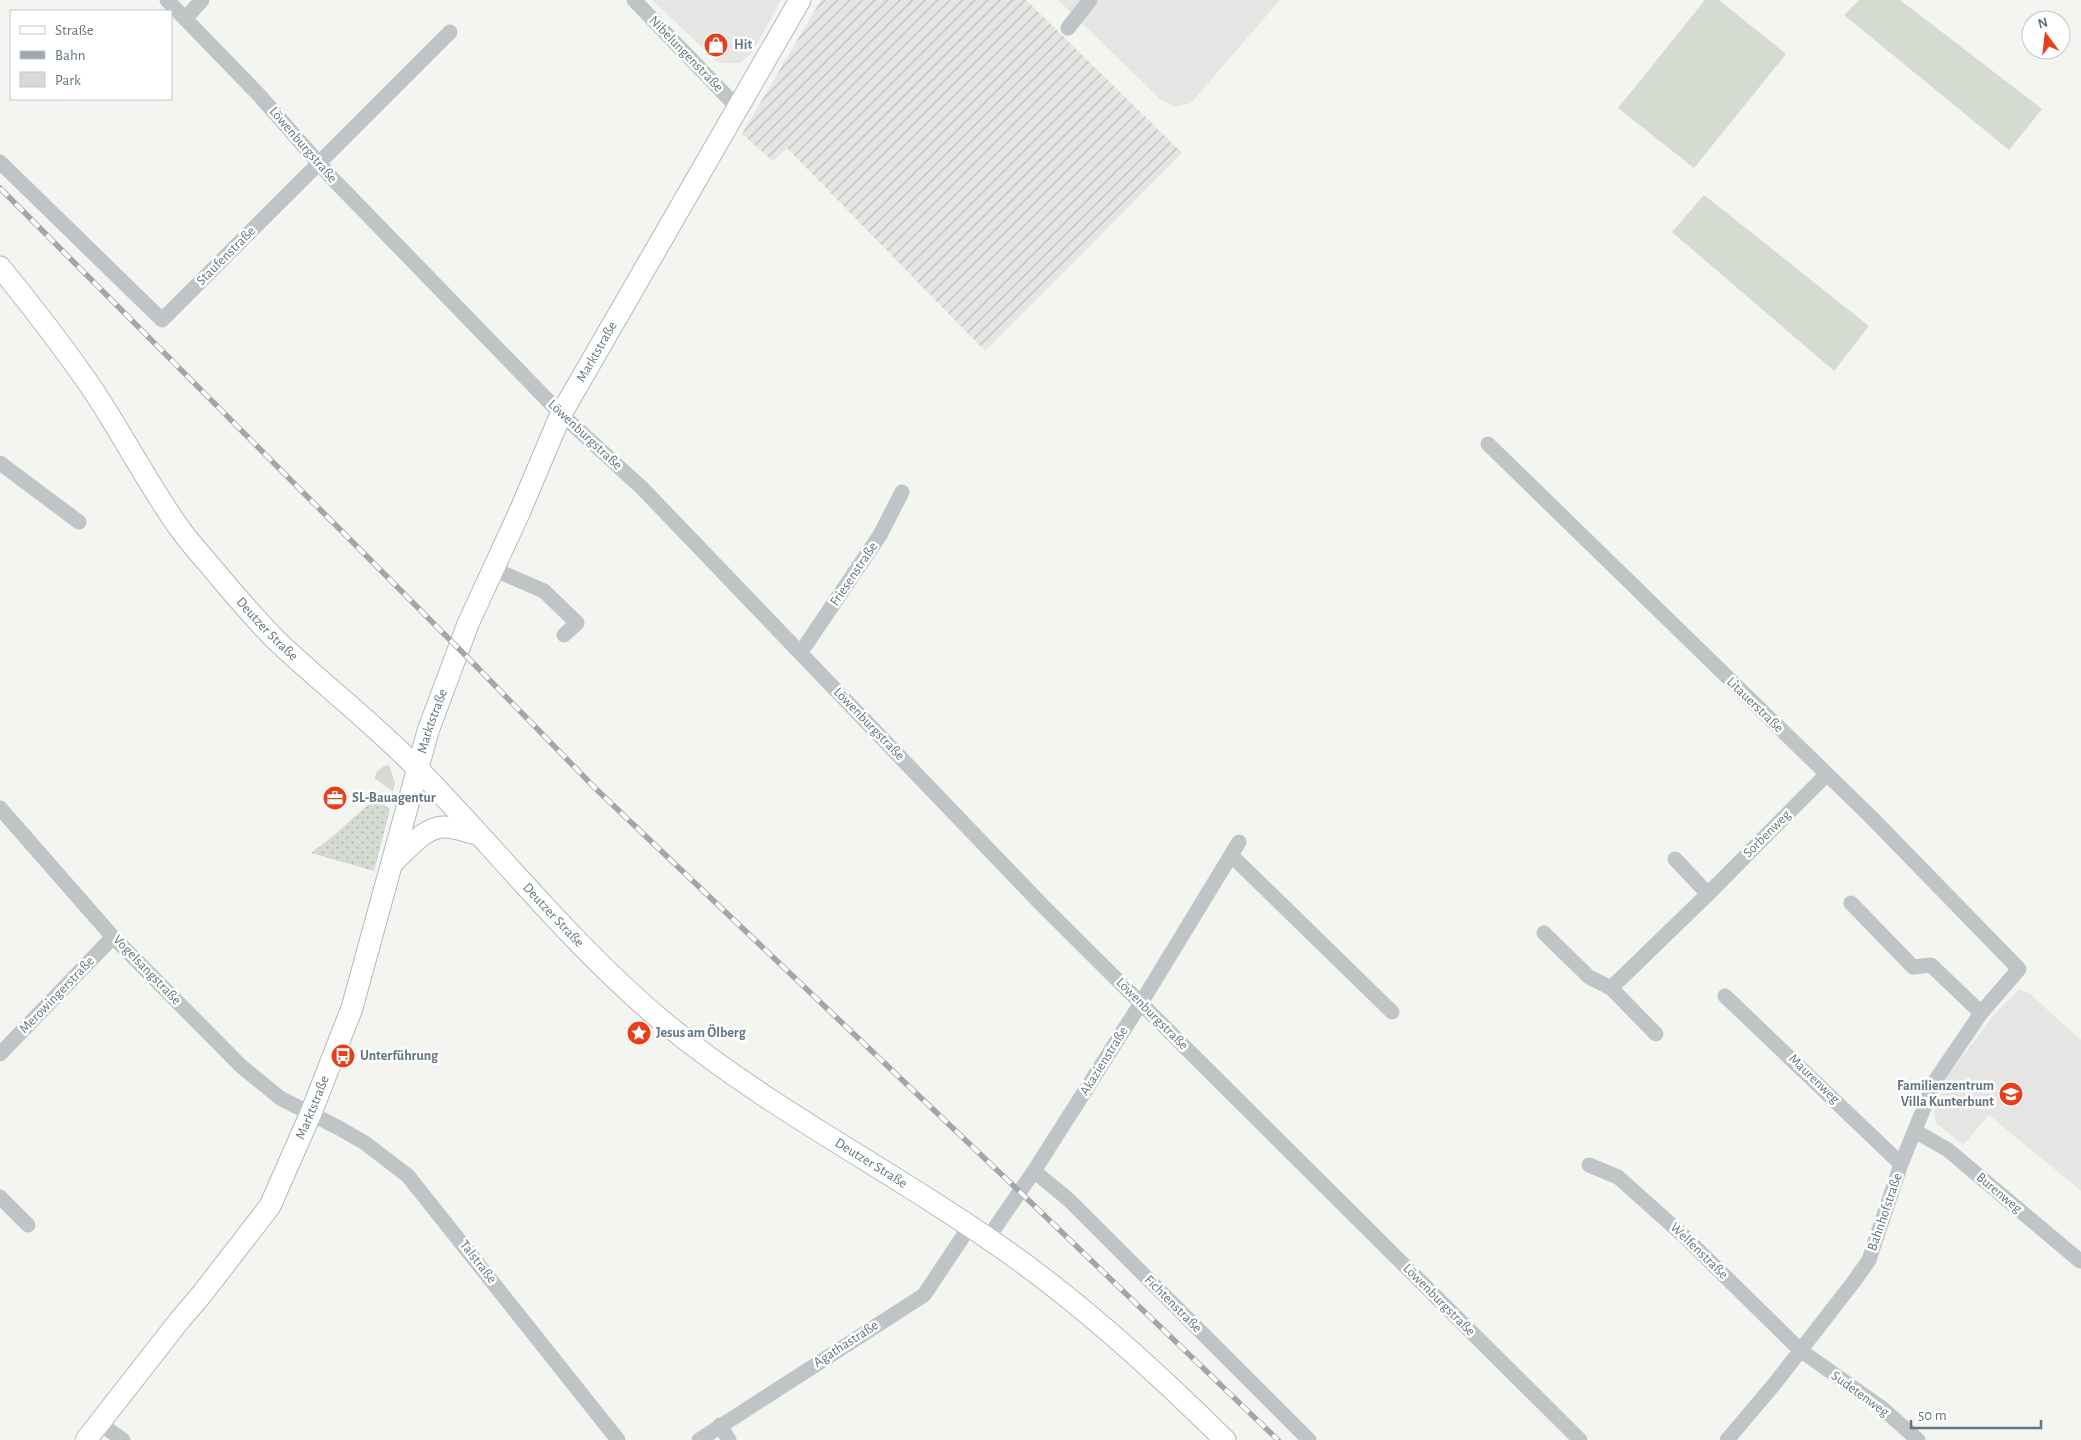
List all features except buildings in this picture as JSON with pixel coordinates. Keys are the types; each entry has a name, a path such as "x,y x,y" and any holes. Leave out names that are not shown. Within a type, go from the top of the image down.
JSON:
{"main road":[{"name":"Marktstraße","path":"86,1440 98,1422 202,1294 270,1206 311,1113 352,1008 432,718 468,624 561,414 800,0"},
{"name":"Deutzer Straße","path":"0,268 37,313 89,385 180,529 228,587 276,640 381,733 417,768 576,940 657,1017 691,1044 791,1115 988,1238 1078,1306 1142,1361 1225,1440"},
{"path":"393,862 421,837 434,829 445,827 477,834"}],"street":[{"name":"Löwenburgstraße","path":"167,0 259,95 320,162 331,177 561,414 642,488 1042,905 1580,1440"},
{"path":"186,19 202,0"},
{"name":"Nibelungenstraße","path":"634,0 737,107"},
{"path":"1068,28 1090,0"},
{"name":"Staufenstraße","path":"0,162 162,320 450,32"},
{"name":"Litauerstraße","path":"1488,444 1871,817 2019,968"},
{"path":"0,463 79,522"},
{"name":"Friesenstraße","path":"801,652 880,535 902,492"},
{"path":"493,568 544,591 577,623 564,635"},
{"name":"Sorbenweg","path":"1611,988 1827,774"},
{"name":"Vogelsangstraße","path":"0,808 113,936 241,1066 280,1098 311,1113"},
{"name":"Akazienstraße","path":"988,1238 1034,1172 1239,842"},
{"path":"1231,855 1392,1012"},
{"path":"1675,859 1708,894"},
{"path":"1851,903 1913,967 1931,965 1981,1013"},
{"path":"1544,933 1589,977 1611,988 1656,1034"},
{"name":"Merowingerstraße","path":"0,1054 113,936"},
{"name":"Bahnhofstraße","path":"1727,1440 1776,1382 1869,1260 1901,1164 1935,1081 1981,1013 2019,968"},
{"name":"Maurenweg","path":"1725,996 1901,1164"},
{"name":"Talstraße","path":"311,1113 366,1143 413,1181 618,1440"},
{"name":"Burenweg","path":"1915,1131 1948,1150 2080,1261"},
{"name":"Welfenstraße","path":"1589,1165 1618,1177 1684,1236 1800,1350"},
{"name":"Fichtenstraße","path":"1034,1172 1068,1200 1309,1440"},
{"path":"0,1197 28,1225"},
{"name":"Agathastraße","path":"699,1440 924,1295 970,1226"},
{"name":"Sudetenweg","path":"1800,1350 1882,1408 1918,1440"},
{"path":"98,1422 123,1440"},
{"path":"720,1425 729,1440"}],"shaded area":[{"name":"Hit","path":"652,0 781,0 752,53 740,63 719,63"},
{"path":"821,0 1026,0 1182,153 985,351 787,148 773,161 742,134"},
{"path":"1058,0 1280,0 1191,103 1175,107 1160,99"},
{"name":"Familienzentrum Villa Kunterbunt","path":"2019,989 2029,993 2081,1040 2081,1191 1989,1115 1963,1145 1936,1123 1934,1111 1947,1077 1994,1015"}],"green space":[{"path":"1705,0 1719,0 1786,54 1694,168 1618,108"},
{"path":"1859,0 1900,0 2042,109 2009,150 1844,15"},
{"path":"1704,195 1869,326 1834,371 1672,232"},
{"path":"389,765 395,783 393,791 375,779 379,769"},
{"path":"381,803 390,809 374,871 311,853 369,804"}],"railway":[{"path":"0,188 595,788 1278,1440"}],"place":[{"name":"Hit","path":"716,45"},
{"name":"SL-Bauagentur","path":"335,798"},
{"name":"Jesus am Ölberg","path":"639,1033"},
{"name":"Unterführung","path":"343,1056"},
{"name":"Familienzentrum Villa Kunterbunt","path":"2011,1094"}]}
